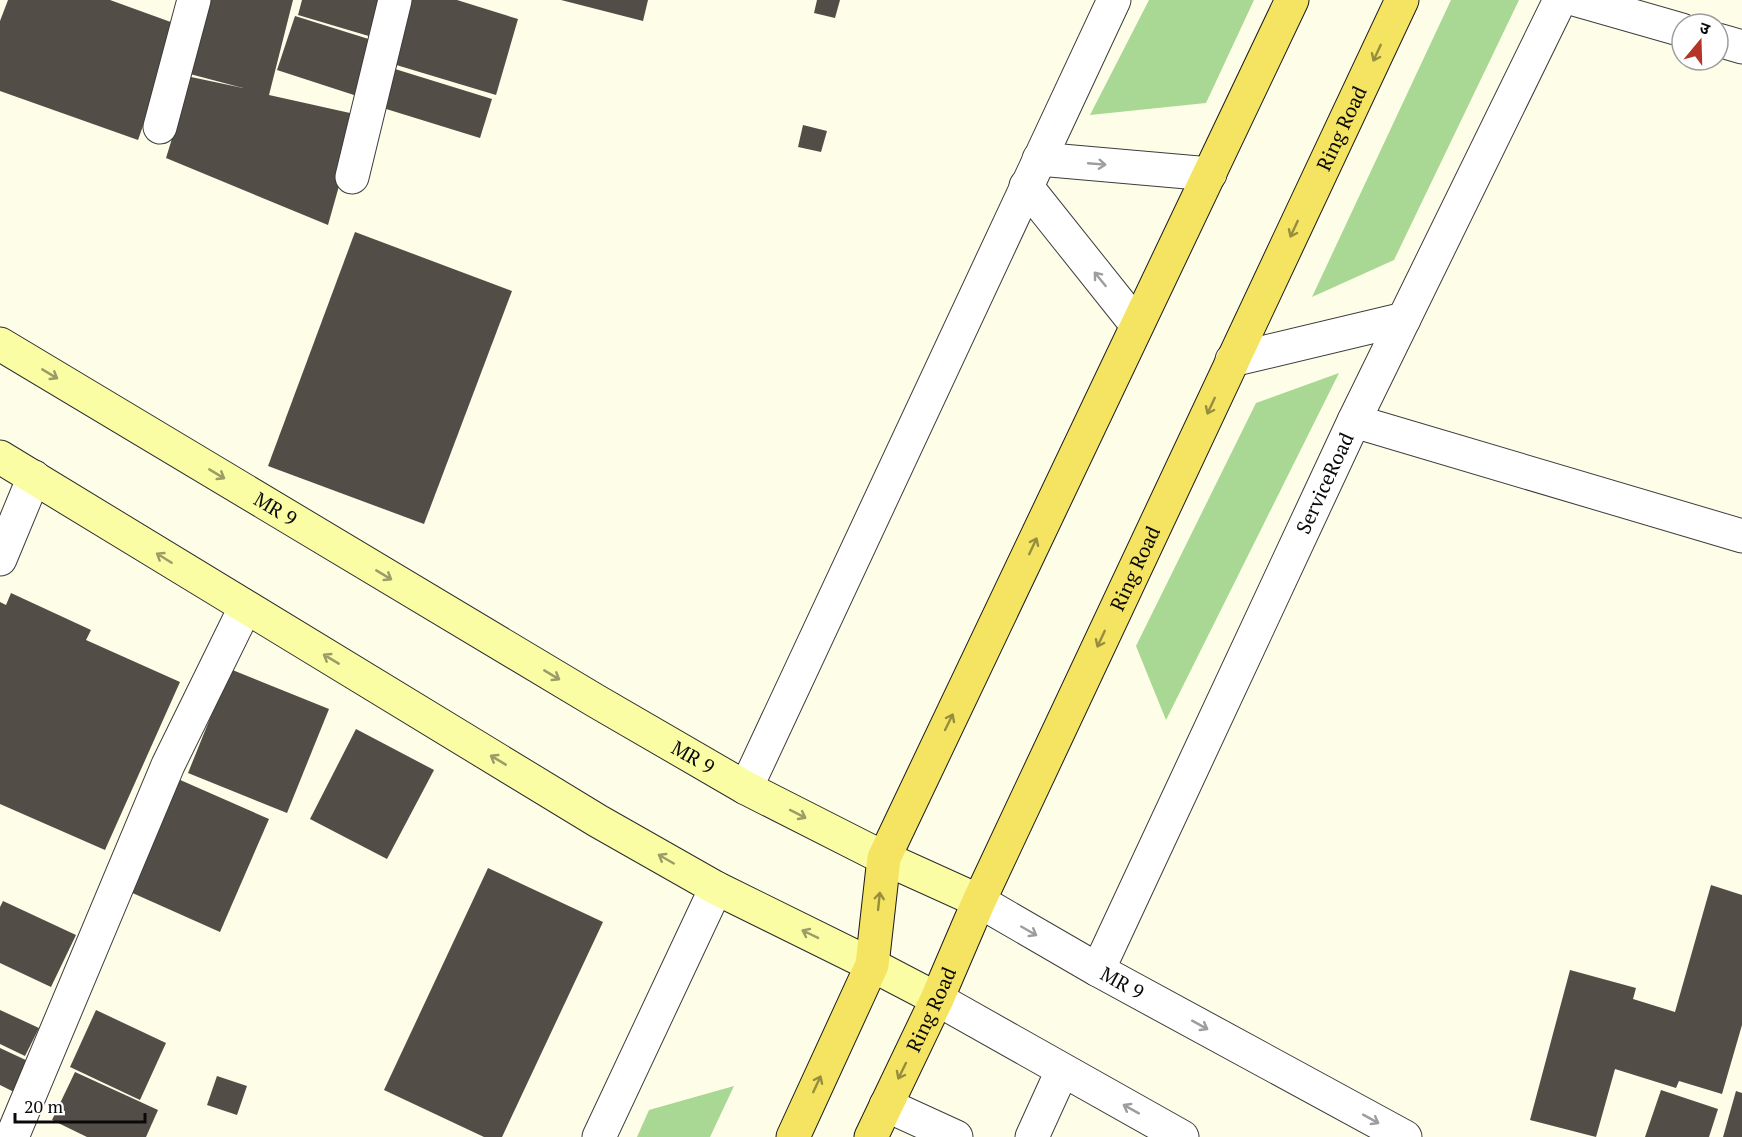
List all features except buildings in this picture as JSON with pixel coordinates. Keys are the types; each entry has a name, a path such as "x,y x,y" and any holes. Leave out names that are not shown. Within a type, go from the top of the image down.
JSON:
{"main road":[{"path":"793,1137 872,965 884,858 1292,0"},
{"name":"Ring Road","path":"871,1137 937,999 979,901 1402,0"},
{"name":"MR 9","path":"0,344 596,701 746,788 884,858 979,901"},
{"path":"0,457 598,821 716,888 937,999"}],"street":[{"path":"160,127 194,0"},
{"path":"352,177 395,0"},
{"path":"746,788 1114,0"},
{"name":"ServiceRoad","path":"1098,970 1354,421 1560,0"},
{"path":"1577,0 1670,27"},
{"path":"1033,173 1210,174"},
{"path":"1033,173 1136,324"},
{"path":"1233,360 1404,319"},
{"path":"1354,421 1742,536"},
{"path":"0,559 34,477"},
{"path":"12,1137 168,765 245,608"},
{"path":"599,1137 716,888"},
{"name":"MR 9","path":"979,901 1098,970 1405,1137"},
{"path":"937,999 1182,1137"},
{"path":"1032,1137 1062,1071"},
{"path":"886,1105 956,1137"}],"green space":[{"path":"1149,0 1254,0 1206,103 1090,115"},
{"path":"1451,0 1519,0 1394,260 1312,297"},
{"path":"1339,373 1166,720 1136,646 1256,403"},
{"path":"734,1086 710,1137 637,1137 649,1110"}]}
